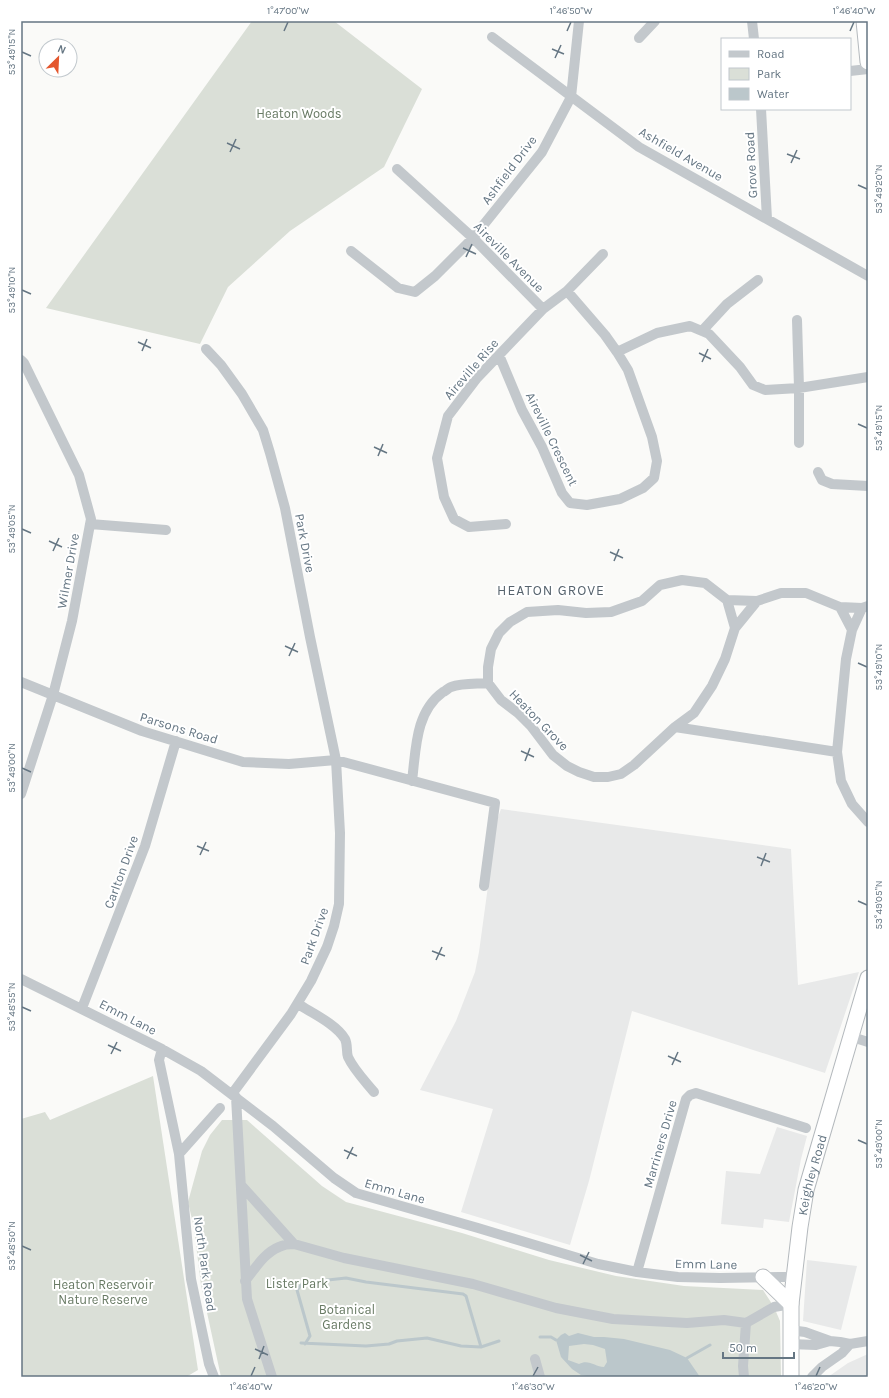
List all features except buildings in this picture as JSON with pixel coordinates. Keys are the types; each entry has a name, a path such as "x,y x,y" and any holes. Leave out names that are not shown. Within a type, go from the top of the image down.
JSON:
{"highway":[{"path":"864,21 868,62"},
{"name":"Keighley Road","path":"791,1377 791,1304 806,1190 852,1037 868,978"},
{"path":"764,1277 791,1304"}],"street":[{"name":"Ashfield Drive","path":"351,251 398,288 415,292 435,276 473,238 542,152 571,97 579,21"},
{"path":"639,38 655,21"},
{"path":"752,21 754,38"},
{"name":"Ashfield Avenue","path":"492,37 639,147 868,276"},
{"path":"851,71 868,70"},
{"name":"Grove Road","path":"761,110 768,219"},
{"name":"Aireville Avenue","path":"397,169 473,238 543,309 567,291 603,254"},
{"path":"702,331 727,304 758,280"},
{"path":"567,291 605,335 616,352 657,333 690,326 709,334 740,367 753,385 765,390 799,388 868,377"},
{"name":"Aireville Rise","path":"506,524 469,527 454,519 444,497 437,458 448,416 477,378 543,309"},
{"path":"796,320 799,388 799,443"},
{"name":"Park Drive","path":"206,349 242,394 263,430 285,508 336,760 340,834 339,904 327,947 298,1004 234,1095"},
{"name":"Aireville Crescent","path":"499,355 522,410 542,447 562,493 570,503 587,505 620,499 643,488 654,478 657,461 652,436 628,370 616,352"},
{"name":"Wilmer Drive","path":"21,360 24,363 79,475 90,519 72,621 53,695 21,794"},
{"path":"818,472 822,480 832,484 868,486"},
{"path":"90,524 166,530"},
{"path":"412,781 420,727 428,706 450,687 488,683 488,667 491,649 499,633 510,622 527,612 558,610 586,613 611,612 642,601 660,585 682,580 705,583 727,600 757,601 781,593 806,593 840,607 865,607 852,630 846,659 837,752 841,781 852,804 868,822"},
{"path":"727,600 735,628"},
{"name":"Heaton Grove","path":"488,683 501,700 518,713 531,726 552,755 567,766 594,777 608,777 621,774 634,765 675,727 694,713 712,686 725,659 735,628 757,601"},
{"path":"840,607 852,630"},
{"name":"Parsons Road","path":"21,682 142,731 244,762 289,764 336,760"},
{"path":"675,727 837,752"},
{"name":"Carlton Drive","path":"82,1008 145,846 176,741"},
{"path":"336,760 496,803 484,886"},
{"name":"Emm Lane","path":"21,979 82,1008 201,1071 273,1126 334,1178 356,1193 598,1264 637,1272 685,1277 794,1278"},
{"path":"298,1004 330,1024 344,1038 346,1042 346,1052 352,1067 374,1092"},
{"path":"852,1037 868,1042"},
{"path":"162,1049 159,1060 179,1154"},
{"name":"Marriners Drive","path":"637,1272 686,1099 690,1095 696,1093 806,1128"},
{"path":"234,1095 246,1281 250,1308 272,1377"},
{"path":"179,1154 220,1108"},
{"name":"North Park Road","path":"179,1154 191,1280 209,1364 214,1377"},
{"path":"241,1185 294,1244"},
{"path":"246,1281 272,1250 280,1246 294,1244 344,1258 473,1284 556,1308 613,1319 687,1323 724,1320 746,1323 774,1307 791,1304"},
{"path":"744,1377 743,1366 746,1323"},
{"path":"790,1337 805,1332 830,1341 850,1344 868,1341"},
{"path":"812,1377 822,1367 842,1353 850,1344"},
{"path":"535,1359 540,1377"}],"shaded area":[{"path":"501,809 791,849 798,985 859,972 825,1073 632,1011 589,1181 570,1245 461,1212 493,1109 420,1090 456,1021 475,972 497,820"},
{"path":"777,1127 807,1136 789,1222 764,1219 763,1228 721,1224 726,1171 760,1174"},
{"path":"807,1260 857,1266 841,1330 803,1321"},
{"path":"868,1354 868,1377 828,1377 848,1363"}],"green space":[{"name":"Heaton Woods","path":"252,21 334,21 422,89 384,167 290,231 228,287 200,344 46,308"},
{"name":"Heaton Reservoir Nature Reserve","path":"153,1076 198,1370 186,1377 21,1377 21,1119 45,1112 50,1120"},
{"name":"Lister Park","path":"222,1120 247,1120 322,1186 346,1202 462,1233 549,1260 616,1276 684,1286 763,1290 774,1307 780,1321 781,1377 221,1377 201,1285 194,1228 188,1202 202,1151 210,1135"}],"water":[{"path":"565,1333 569,1336 578,1333 594,1337 624,1339 670,1350 687,1358 700,1377 593,1377 581,1375 572,1369 561,1357 556,1340","holes":["584,1344 605,1349 607,1362 604,1367 586,1362 579,1364 568,1360 569,1346"]}],"waterway":[{"path":"305,1344 310,1336 297,1290 302,1284 310,1282 346,1278 366,1282 463,1294 466,1296 481,1347"},
{"path":"540,1337 551,1337 556,1340"},
{"path":"301,1343 366,1346 427,1338 461,1346 481,1347 499,1341"},
{"path":"687,1358 710,1345"}],"district":[{"name":"HEATON GROVE","path":"551,590"}],"park label":[{"name":"Botanical Gardens","path":"347,1316"}]}
